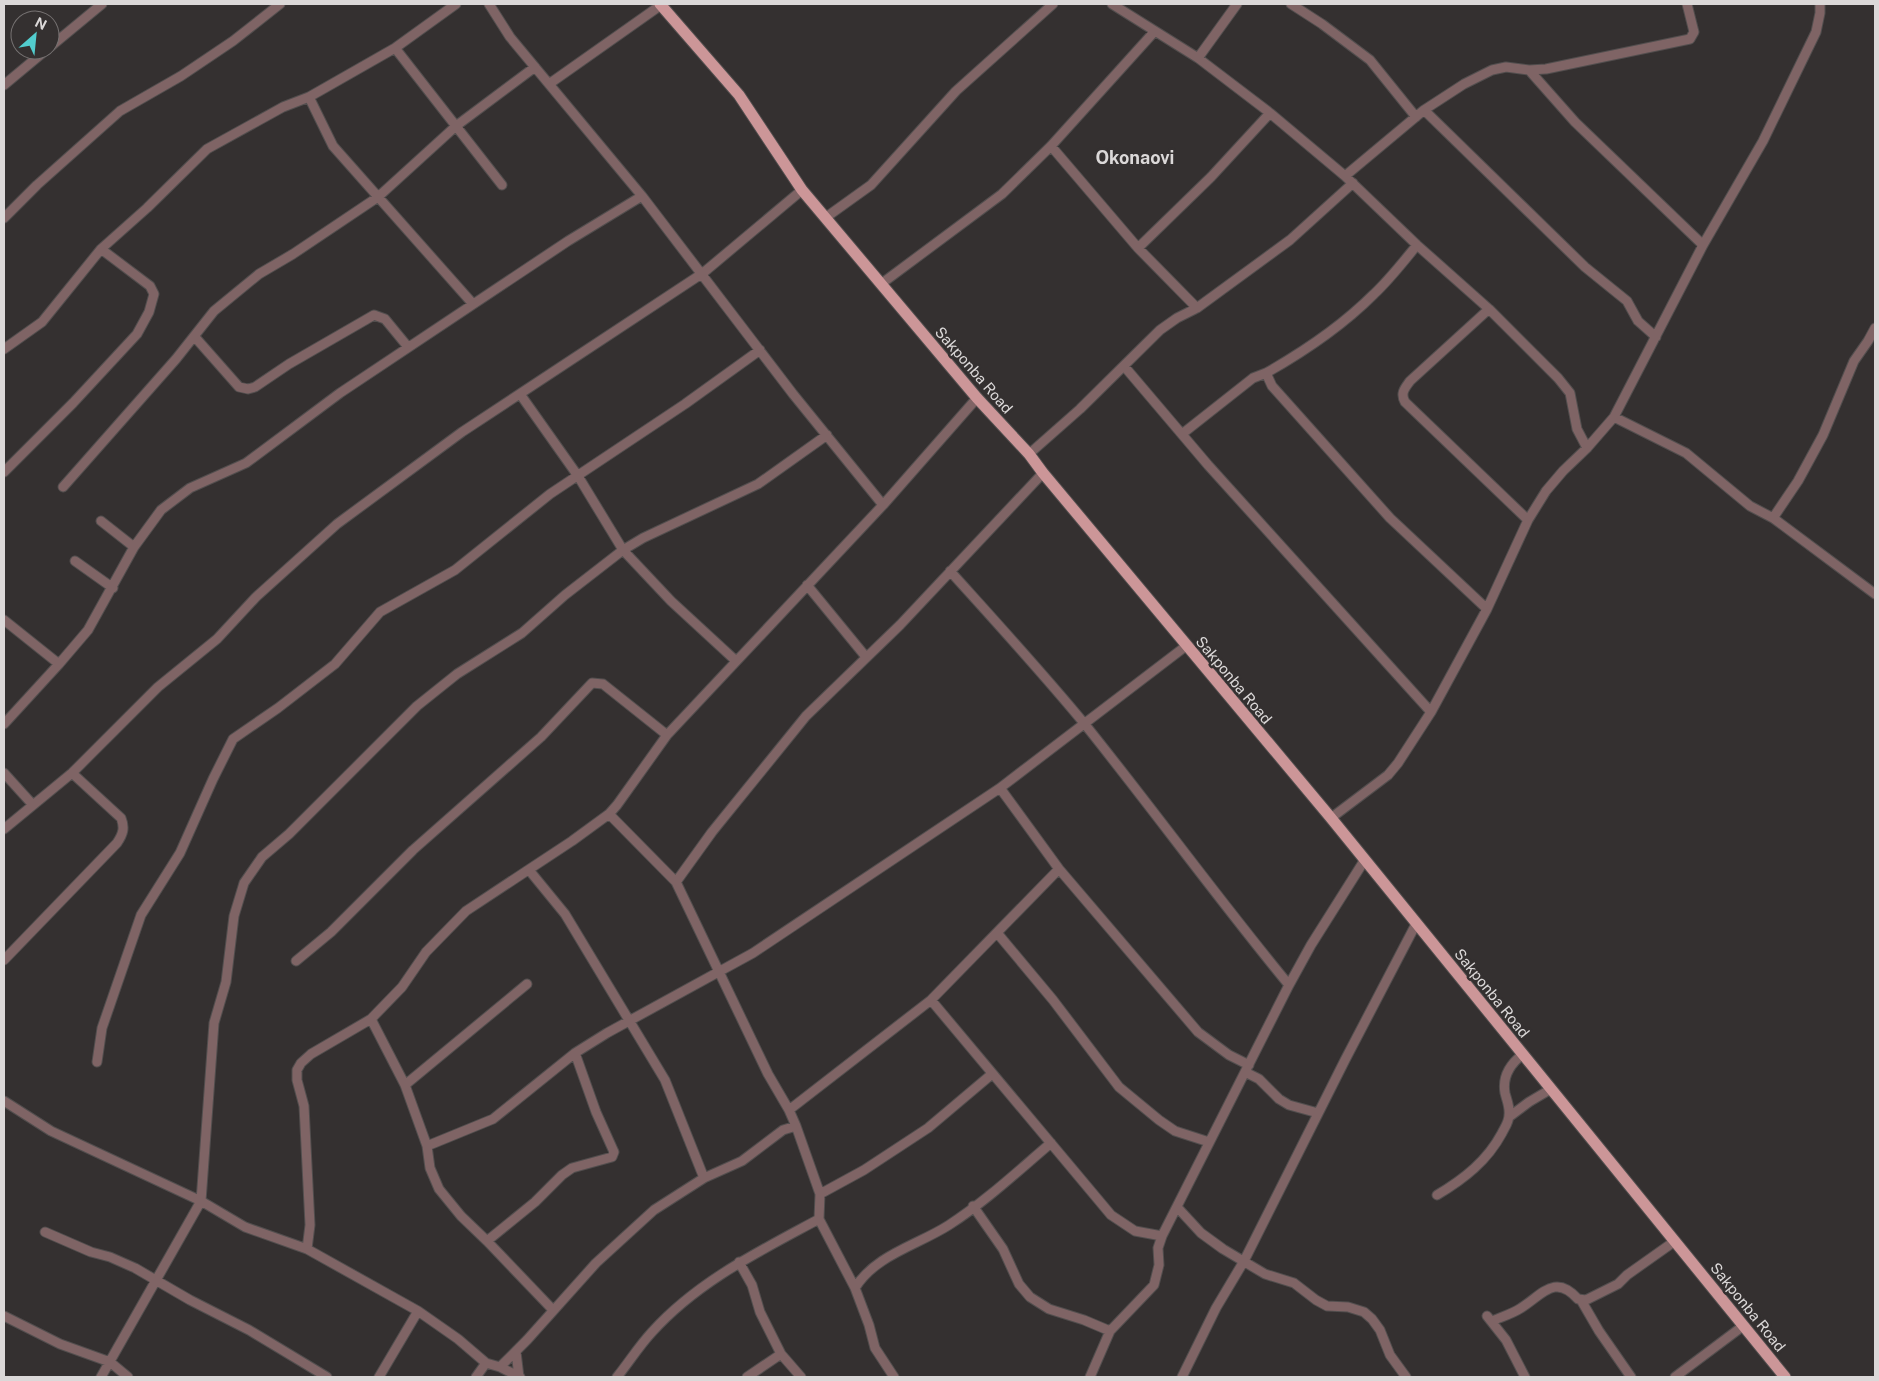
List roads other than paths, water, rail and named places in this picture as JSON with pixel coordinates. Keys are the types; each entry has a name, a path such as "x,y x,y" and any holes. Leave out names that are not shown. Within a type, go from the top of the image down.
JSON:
{"main road":[{"name":"Sakponba Road","path":"661,4 739,95 802,190 977,398 1029,454 1186,646 1331,818 1364,862 1552,1089 1785,1377"}],"street":[{"path":"60,39 102,4"},
{"path":"4,218 36,185 120,111 181,76 233,41 280,4"},
{"path":"4,349 42,322 101,249 147,208 207,149 283,108 309,97 395,48 456,4"},
{"path":"489,4 510,37 642,196 703,273 760,350 883,505"},
{"path":"549,84 661,4"},
{"path":"825,218 871,185 956,91 1053,4"},
{"path":"1112,4 1198,58 1270,113 1346,176 1417,245 1489,309 1558,378 1570,393 1577,429 1587,448"},
{"path":"1198,58 1237,4"},
{"path":"1291,4 1322,24 1370,60 1416,117"},
{"path":"1346,176 1424,110 1464,84 1492,70 1506,67 1546,70 1690,39 1694,32 1687,4"},
{"path":"1331,818 1388,775 1398,763 1431,712 1486,609 1528,520 1546,491 1614,417 1703,245 1762,141 1816,32 1820,4"},
{"path":"881,284 1002,194 1051,146 1154,32"},
{"path":"395,48 502,185"},
{"path":"4,85 34,60"},
{"path":"63,487 176,359 214,311 260,274 378,197 456,126 535,67"},
{"path":"1529,70 1575,122 1703,245"},
{"path":"309,97 334,146 473,304"},
{"path":"1424,110 1585,267 1626,301 1638,321 1656,337"},
{"path":"1138,248 1211,178 1270,113"},
{"path":"1051,146 1138,248 1197,308"},
{"path":"1029,454 1080,409 1160,330 1177,318 1197,308 1290,240 1353,183"},
{"path":"4,829 72,773 158,687 217,638 256,597 336,524 462,432 703,273 802,190"},
{"path":"4,724 88,630 113,588 134,547 162,510 190,488 246,463 340,393 408,347 568,241 642,196"},
{"path":"1182,434 1252,378 1311,346 1352,314 1375,294 1417,245"},
{"path":"4,472 73,403 137,334 149,312 154,294 150,286 101,249"},
{"path":"1489,309 1410,381 1402,397 1528,520"},
{"path":"194,336 240,387 248,389 374,315 385,319 408,347"},
{"path":"1773,518 1798,481 1819,442 1854,361 1875,328"},
{"path":"97,1062 102,1028 141,915 180,853 233,739 278,708 335,664 380,612 455,570 550,494 685,404 760,350"},
{"path":"1124,366 1208,465 1431,712"},
{"path":"1266,372 1272,386 1390,518 1486,609"},
{"path":"520,394 578,476 623,550 671,601 735,660"},
{"path":"307,1249 310,1225 304,1106 297,1080 301,1062 311,1054 371,1019 402,988 426,952 466,911 609,814 667,734 883,505 977,398"},
{"path":"1614,417 1686,453 1750,506 1773,518 1875,594"},
{"path":"101,1377 201,1201 214,1023 226,982 234,916 244,883 262,857 289,834 417,706 457,674 522,634 565,595 623,550 643,538 758,484 827,435"},
{"path":"676,882 712,832 806,716 950,571 1043,473"},
{"path":"101,521 134,547"},
{"path":"75,561 113,588"},
{"path":"950,571 1037,667 1084,723 1239,925 1289,986"},
{"path":"807,585 866,657"},
{"path":"4,620 59,664"},
{"path":"427,1146 493,1119 575,1053 630,1020 753,953 1000,788 1186,646"},
{"path":"296,961 331,932 413,850 541,737 592,684 603,684 667,734"},
{"path":"4,960 117,843 123,833 124,824 121,818 72,773"},
{"path":"4,774 33,805"},
{"path":"1000,788 1059,870 1198,1032 1247,1068 1279,1099 1289,1105 1318,1113"},
{"path":"609,814 676,882 768,1074 789,1110 820,1194 819,1219 855,1288 869,1325 875,1348 894,1377"},
{"path":"1090,1377 1110,1332 1154,1285 1159,1265 1158,1248 1162,1236 1311,945 1364,862"},
{"path":"529,870 565,914 665,1080 704,1178"},
{"path":"789,1110 931,1000 1059,870"},
{"path":"1182,1377 1216,1308 1244,1261 1416,924"},
{"path":"998,934 1053,1000 1119,1087 1175,1131 1210,1142"},
{"path":"405,1085 527,984"},
{"path":"931,1000 1111,1215 1135,1231 1162,1236"},
{"path":"371,1019 405,1085 427,1146 430,1168 439,1189 461,1216 487,1240 553,1310"},
{"path":"487,1240 535,1202 562,1175 572,1168 612,1157 614,1154 596,1112 575,1053"},
{"path":"1437,1195 1467,1176 1488,1154 1500,1136 1509,1117 1510,1109 1505,1091 1506,1073 1512,1062 1523,1054"},
{"path":"820,1194 864,1170 928,1128 992,1074"},
{"path":"1509,1117 1529,1102 1552,1089"},
{"path":"4,1101 51,1131 201,1201 245,1227 307,1249 418,1311 458,1339 486,1363 500,1367 519,1377"},
{"path":"500,1367 516,1352 596,1263 654,1210 704,1178 742,1161 783,1130 796,1126"},
{"path":"855,1288 868,1271 890,1256 949,1225 1051,1143"},
{"path":"973,1206 1003,1249 1019,1284 1030,1297 1050,1310 1084,1320 1110,1332"},
{"path":"1177,1207 1201,1233 1223,1249 1266,1274 1294,1283 1327,1306 1348,1307 1364,1312 1380,1330 1390,1355 1406,1377"},
{"path":"617,1377 652,1332 688,1298 739,1262 819,1219"},
{"path":"45,1232 135,1268 190,1300 249,1330 327,1377"},
{"path":"1581,1300 1586,1300 1618,1284 1675,1241"},
{"path":"739,1262 752,1285 760,1312 781,1354 801,1377"},
{"path":"1525,1377 1506,1340 1489,1319 1521,1308 1552,1287 1562,1287 1581,1300 1599,1331 1631,1377"},
{"path":"379,1377 418,1311"},
{"path":"4,1316 60,1344 110,1362 128,1377"},
{"path":"1675,1377 1743,1326"},
{"path":"516,1352 519,1377"},
{"path":"747,1377 781,1354"},
{"path":"476,1377 486,1363"}],"district":[{"name":"Okonaovi","path":"1135,157"}]}
